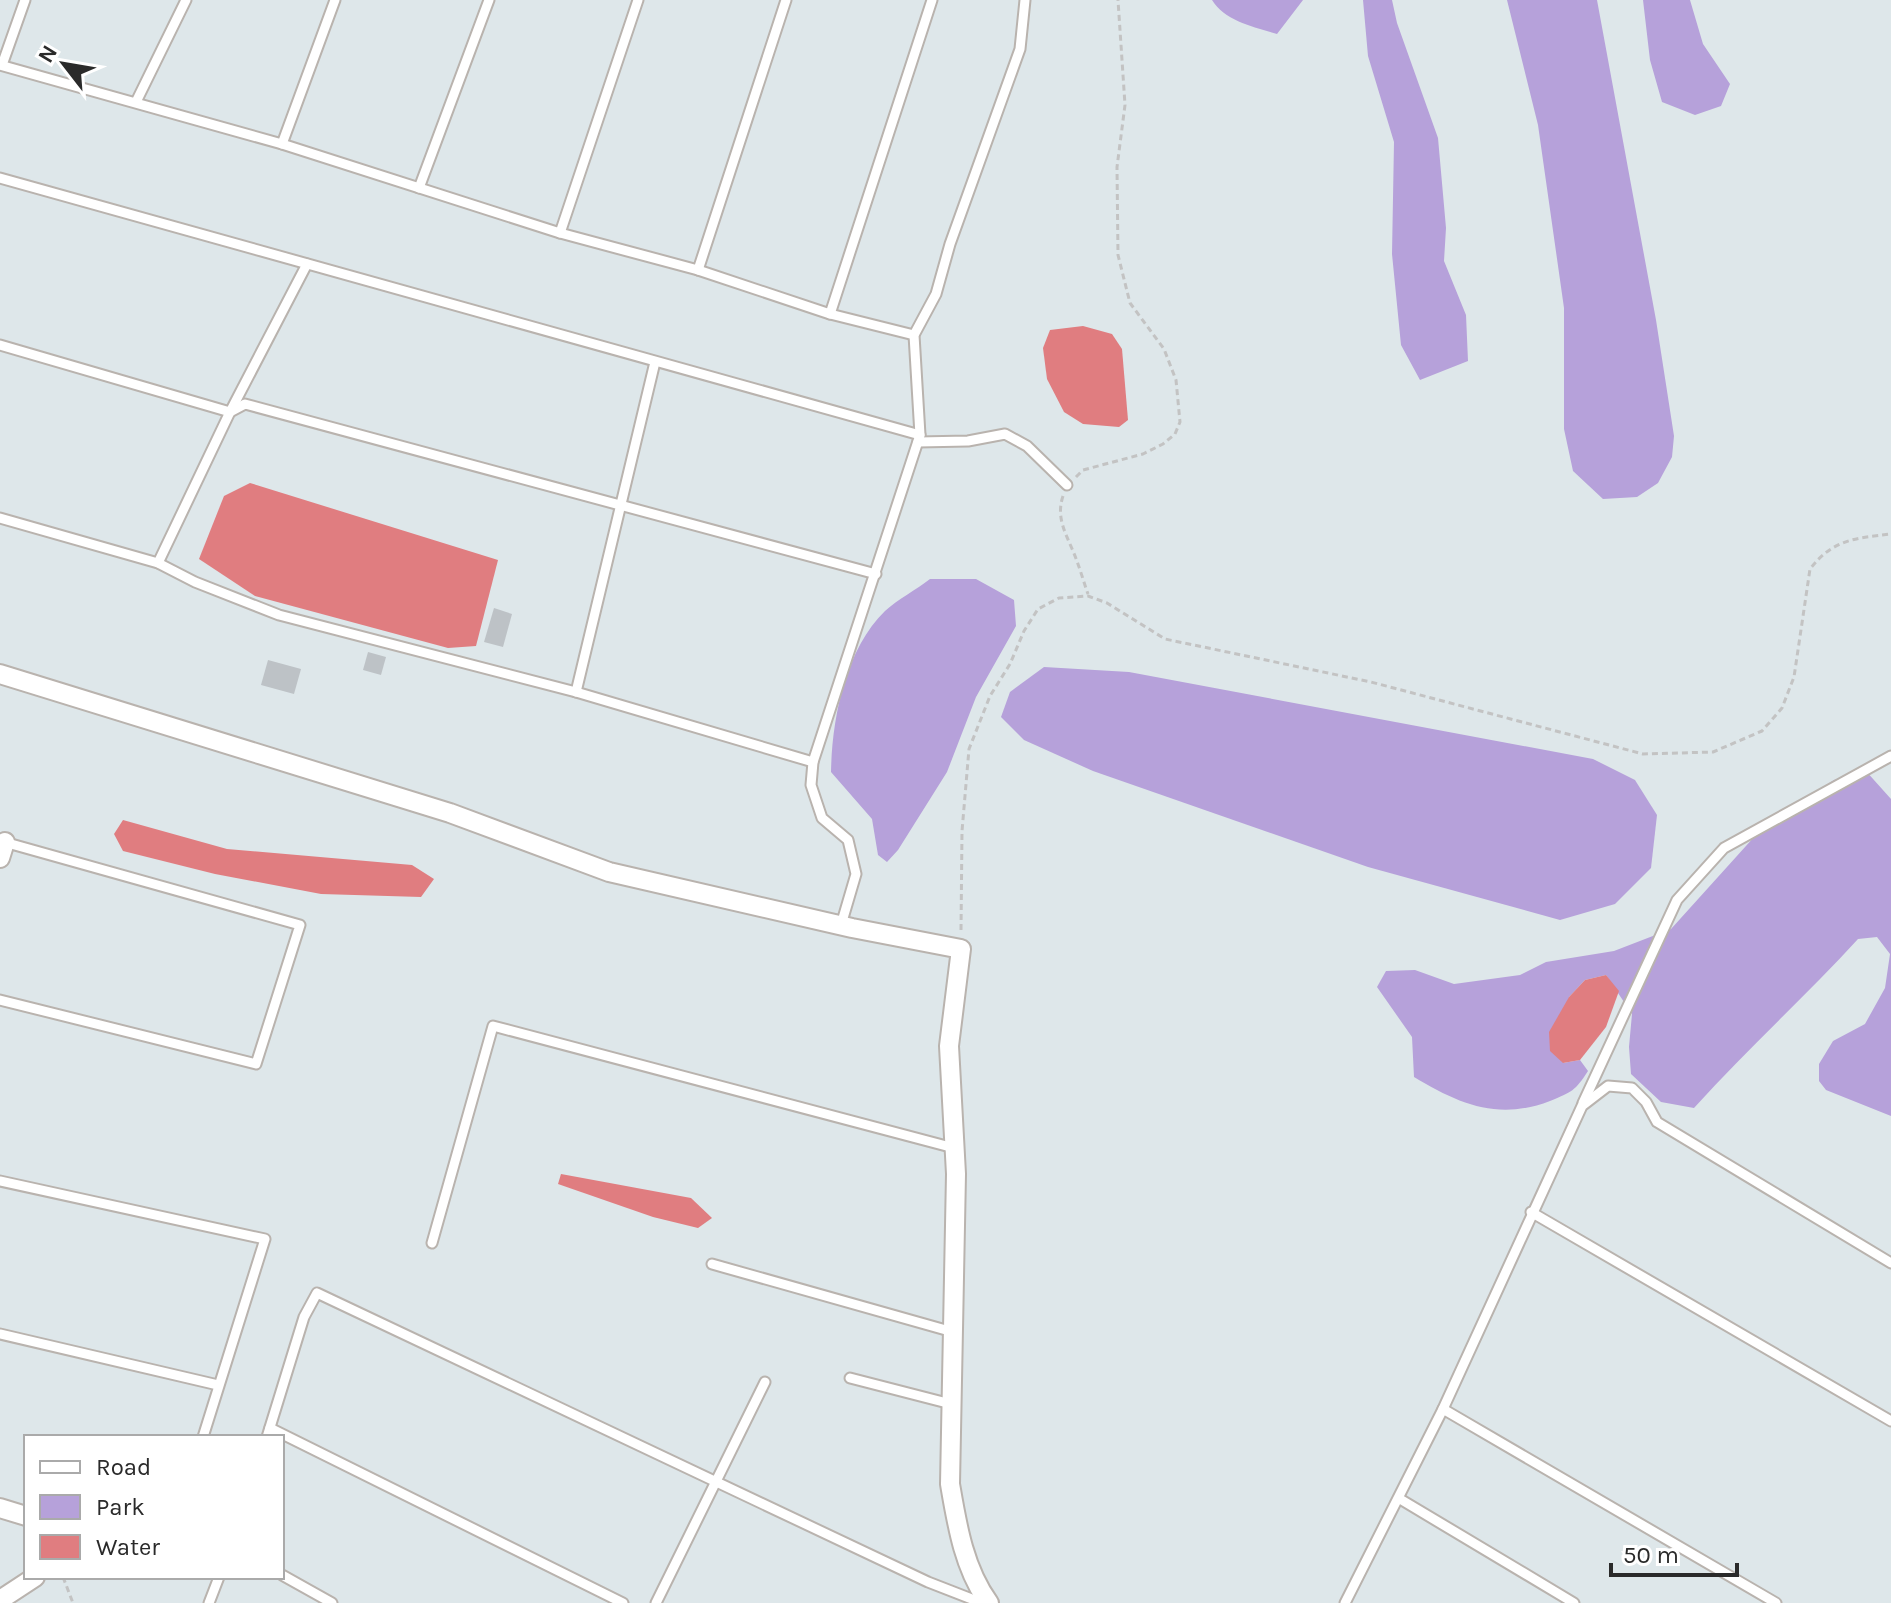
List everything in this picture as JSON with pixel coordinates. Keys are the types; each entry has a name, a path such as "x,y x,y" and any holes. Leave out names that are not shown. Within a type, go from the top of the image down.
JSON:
{"street":[{"path":"0,674 450,813 609,872 961,949 949,1046 954,1148 950,1484 958,1532 976,1585 989,1603"},
{"path":"0,1508 24,1515"},
{"path":"0,1600 32,1579"}],"lane":[{"path":"25,0 1,65 282,144 560,233 698,270 830,314 914,335"},
{"path":"136,102 186,0"},
{"path":"282,144 335,0"},
{"path":"419,188 489,0"},
{"path":"560,233 638,0"},
{"path":"698,270 786,0"},
{"path":"830,314 932,0"},
{"path":"841,925 856,874 848,840 822,818 811,785 813,762 919,438 914,335 936,294 950,244 1020,49 1025,0"},
{"path":"0,178 919,438 968,441 1005,434 1027,446 1067,485"},
{"path":"158,563 230,412 307,264"},
{"path":"0,345 230,412 245,404 876,574"},
{"path":"576,692 655,362"},
{"path":"0,518 158,563 195,582 279,615 576,692 813,762"},
{"path":"1345,1603 1443,1409 1677,900 1724,848 1891,756"},
{"path":"0,1000 256,1064 300,925 2,847"},
{"path":"432,1243 493,1026 954,1148"},
{"path":"1582,1106 1608,1086 1632,1088 1646,1102 1657,1122 1891,1263"},
{"path":"0,1181 265,1239 204,1435"},
{"path":"1531,1212 1891,1421"},
{"path":"712,1264 953,1332"},
{"path":"269,1433 304,1317 317,1293 928,1582 982,1603"},
{"path":"0,1334 218,1385"},
{"path":"850,1378 951,1404"},
{"path":"656,1603 765,1382"},
{"path":"1443,1409 1776,1603"},
{"path":"284,1440 623,1603"},
{"path":"1400,1499 1574,1603"},
{"path":"284,1576 332,1603"},
{"path":"209,1603 218,1579"}],"path":[{"path":"1088,596 1073,550 1062,532 1060,505 1067,485 1083,470 1143,454 1163,444 1175,434 1180,422 1176,380 1164,349 1130,303 1118,255 1117,167 1125,105 1118,0"},
{"path":"961,949 962,831 969,749 990,696 1010,664 1024,631 1038,609 1059,598 1088,596 1107,603 1165,639 1371,682 1643,754 1713,752 1762,731 1782,708 1794,677 1810,569 1820,555 1848,538 1891,534"},
{"path":"64,1579 73,1603"}],"green space":[{"path":"1212,0 1303,0 1277,34 1232,18"},
{"path":"1363,0 1392,0 1397,23 1438,138 1446,228 1444,261 1466,315 1468,361 1420,380 1401,345 1392,254 1394,142 1368,56"},
{"path":"1507,0 1597,0 1656,320 1674,436 1672,457 1658,483 1637,497 1603,499 1573,471 1564,429 1564,308 1538,125"},
{"path":"1643,0 1690,0 1703,44 1730,84 1721,106 1695,115 1662,102 1650,60"},
{"path":"930,579 976,579 1014,600 1016,626 976,697 947,772 898,850 887,862 878,855 872,819 831,772 834,730 843,686 871,627 885,611"},
{"path":"1044,667 1129,672 1593,759 1635,780 1657,815 1651,868 1615,904 1560,920 1368,867 1093,771 1024,740 1001,717 1010,692"},
{"path":"1865,770 1891,799 1891,1116 1826,1090 1819,1081 1819,1064 1833,1041 1865,1024 1885,988 1890,954 1877,937 1858,939 1694,1108 1661,1102 1631,1074 1629,1047 1632,1014 1606,975 1585,980 1569,997 1563,1063 1580,1060 1588,1071 1568,1093 1531,1107 1496,1109 1463,1102 1414,1077 1412,1037 1377,987 1386,971 1415,970 1454,984 1520,975 1546,962 1614,951 1671,929 1764,826 1834,780"}],"water":[{"path":"1083,326 1112,334 1122,349 1128,420 1119,427 1083,424 1064,412 1047,379 1043,348 1050,330"},
{"path":"250,483 498,560 476,646 448,648 255,596 199,559 224,496"},
{"path":"123,820 227,849 412,865 434,879 421,897 321,894 215,874 123,851 114,834"},
{"path":"1606,975 1619,991 1606,1027 1580,1060 1563,1063 1550,1051 1549,1032 1569,997 1585,980"},
{"path":"561,1174 691,1198 712,1218 698,1228 653,1217 558,1184"}],"building":[{"path":"494,608 512,614 503,647 484,642"},
{"path":"368,652 386,657 381,675 363,670"},
{"path":"268,660 301,669 294,694 261,685"}]}
